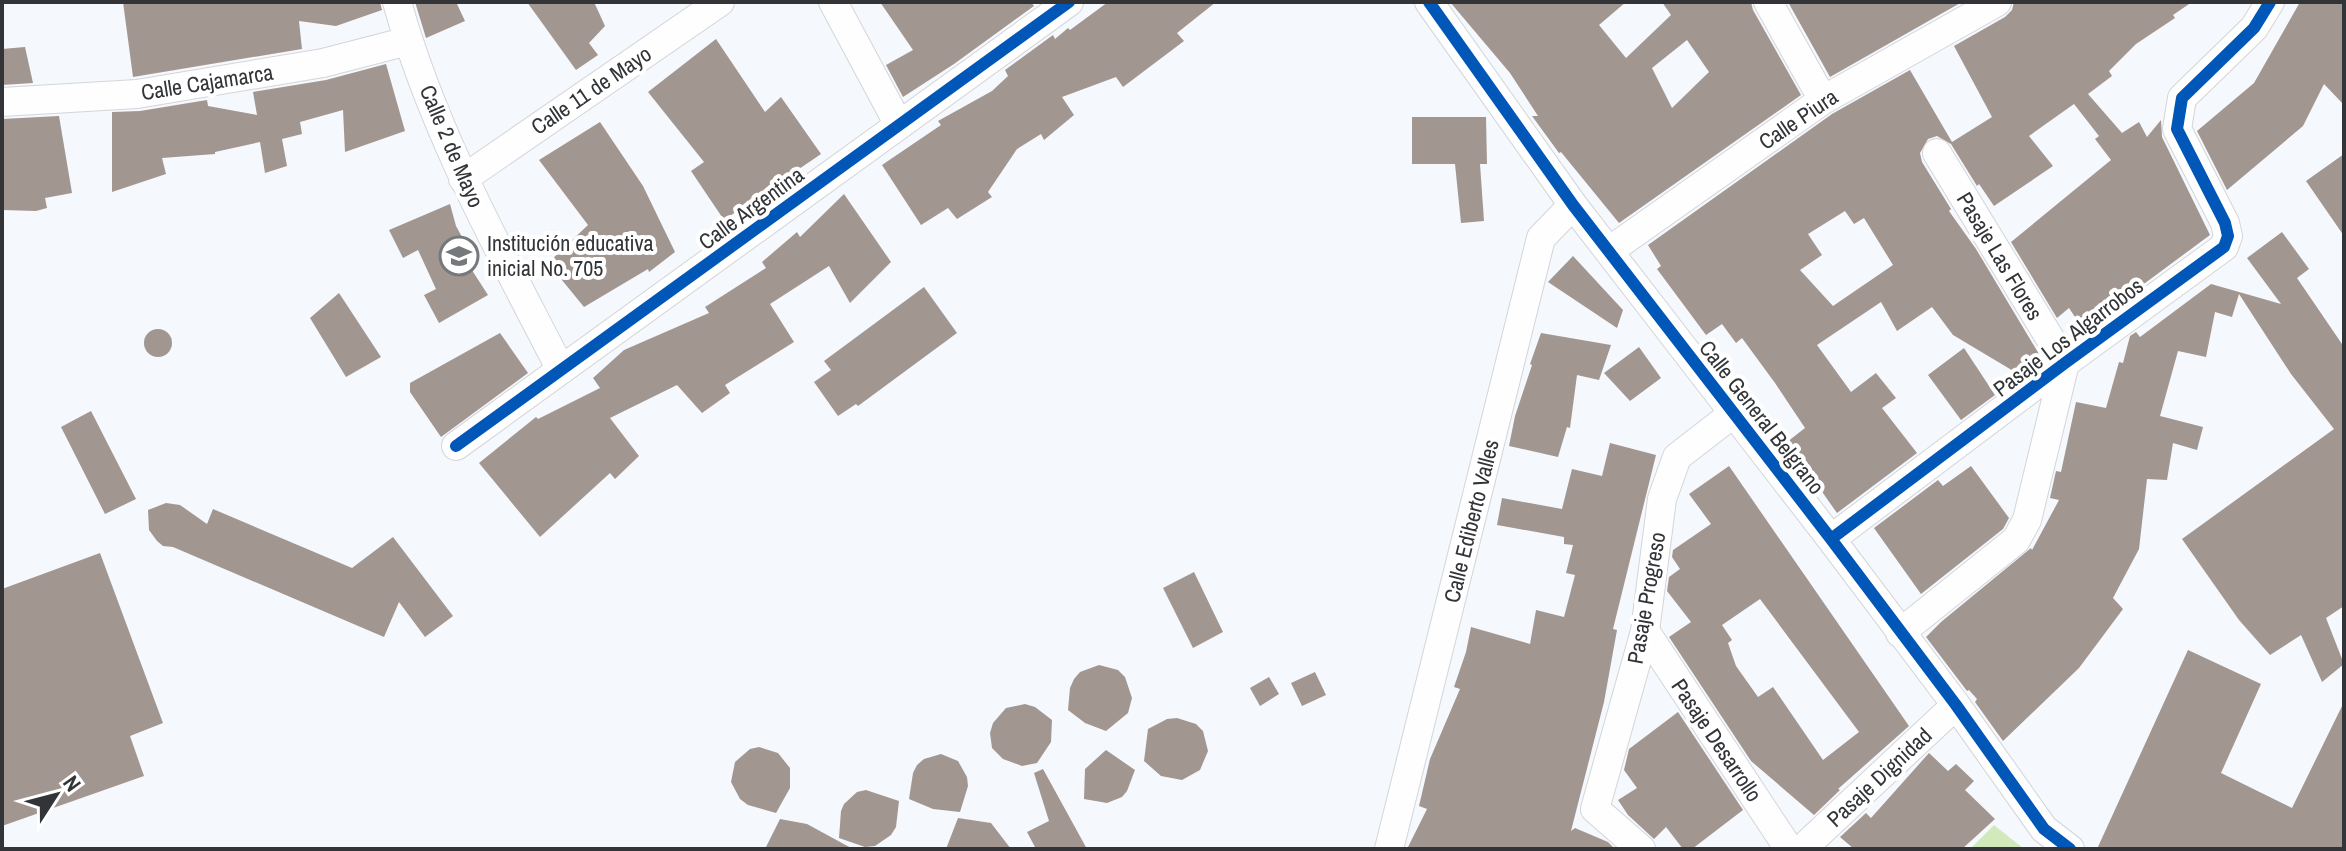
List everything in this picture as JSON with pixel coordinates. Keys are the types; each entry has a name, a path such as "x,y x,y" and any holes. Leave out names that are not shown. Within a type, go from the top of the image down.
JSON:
{"street":[{"name":"Calle 2 de Mayo","path":"397,2 408,41 463,179 561,370"},
{"name":"Calle 11 de Mayo","path":"463,179 720,2"},
{"path":"833,2 899,125"},
{"name":"Calle Argentina","path":"456,446 1069,2"},
{"name":"Calle General Belgrano","path":"1429,2 1573,205 1831,539 1956,705 2044,829 2070,849"},
{"path":"1768,2 1823,100"},
{"name":"Calle Piura","path":"1609,251 1823,100 1997,2"},
{"name":"Pasaje Los Algarrobos","path":"1831,539 2224,247 2228,236 2225,223 2177,129 2182,98 2254,28 2270,2"},
{"name":"Calle Cajamarca","path":"2,102 137,94 323,63 408,41"},
{"name":"Pasaje Las Flores","path":"1937,153 2065,363"},
{"name":"Calle Ediberto Valles","path":"1389,849 1541,238 1573,205"},
{"path":"1900,633 2016,540 2027,520 2065,363"},
{"name":"Pasaje Progreso","path":"1641,849 1595,809 1645,631 1662,499 1677,457 1734,413"},
{"name":"Pasaje Desarrollo","path":"1645,631 1789,849"},
{"name":"Pasaje Dignidad","path":"1802,849 1956,705"}],"green space":[{"path":"1994,825 2024,849 1970,849"}],"building":[{"path":"123,2 380,2 382,10 336,26 299,21 302,49 133,77"},
{"path":"415,2 456,2 465,21 426,38"},
{"path":"527,2 594,2 605,26 589,43 598,55 576,70"},
{"path":"880,2 1031,2 1034,6 903,97 886,65 913,50"},
{"path":"1108,2 1216,2 1177,33 1184,41 1123,87 1116,77 1062,97 1074,115 1044,140 1041,134 1017,149 988,192 992,197 957,219 948,208 921,225 882,165 941,125 938,121 992,91 1008,76 1005,70 1053,35 1055,39"},
{"path":"1450,2 1626,2 1599,25 1626,58 1671,15 1662,2 1751,2 1801,95 1619,223 1532,116 1538,116 1510,73","holes":["1687,40 1709,72 1672,108 1652,68"]},
{"path":"1788,2 1962,2 1830,77"},
{"path":"2014,2 2192,2 2173,15 2175,18 2136,44 2109,71 2112,76 2088,94 2122,133 2139,122 2147,137 2161,120 2162,137 2210,235 2083,329 2069,308 2057,318 2011,242 2111,160 2095,139 2099,136 2074,104 2029,136 2053,166 1994,206 1979,184 1977,186 1951,144 1937,136 1928,139 1920,153 1922,162 1951,209 1949,211 1976,249 2042,359 2020,375 1953,335 1932,307 1897,331 1881,302 1817,345 1851,392 1876,373 1896,398 1882,408 1917,453 1837,513 1787,442 1805,428 1775,383 1742,338 1736,343 1722,324 1706,335 1657,269 1661,266 1648,245 1832,114 1910,70 1952,142 1992,117 1954,46 2012,10","holes":["1845,211 1854,224 1864,218 1893,265 1833,306 1800,270 1822,255 1808,234"]},
{"path":"2300,2 2344,2 2344,105 2324,84 2303,126 2227,190 2197,131 2254,83"},
{"path":"716,39 765,112 781,97 821,154 724,220 691,171 704,162 648,92"},
{"path":"25,47 33,83 2,85 2,49"},
{"path":"386,64 405,131 345,152 343,110 300,122 302,134 282,139 287,166 265,173 260,142 215,154 162,158 166,174 112,192 112,112 140,111 207,100 208,106 257,115 253,92 326,80"},
{"path":"59,116 72,193 45,198 47,208 36,211 2,210 2,119"},
{"path":"1412,117 1486,117 1487,164 1480,164 1484,221 1461,223 1455,164 1412,164"},
{"path":"600,122 643,186 675,252 649,272 648,269 584,307 548,263 588,225 539,160"},
{"path":"2344,154 2344,236 2306,181"},
{"path":"844,194 891,262 850,303 829,266 770,304 794,342 725,385 730,393 702,413 677,385 610,418 639,456 615,479 610,473 540,537 479,463 536,417 538,419 600,388 593,378 624,350 709,313 705,307 766,268 762,262 797,232 800,237"},
{"path":"450,204 456,226 473,257 466,261 488,295 439,323 424,295 436,289 418,250 403,258 389,230"},
{"path":"2282,232 2309,269 2297,278 2344,347 2344,606 2326,618 2344,664 2322,682 2301,635 2270,655 2239,620 2182,539 2334,429 2291,374 2239,294 2232,317 2215,312 2206,357 2178,351 2160,416 2203,427 2197,450 2173,443 2167,480 2147,479 2139,549 2113,598 2123,609 2079,668 2003,741 1975,702 1977,699 1967,691 1926,637 2032,550 2059,500 2050,498 2056,471 2061,472 2076,402 2106,408 2130,336 2136,332 2140,337 2211,284 2281,304 2247,258"},
{"path":"1573,256 1623,310 1617,328 1548,282"},
{"path":"924,287 957,333 858,406 856,404 838,416 814,382 831,370 824,361"},
{"path":"339,293 381,357 346,377 310,318"},
{"path":"158,329 168,333 172,343 168,353 158,357 148,353 144,343 148,333"},
{"path":"500,333 528,373 441,437 410,392 410,383"},
{"path":"1541,333 1611,345 1599,380 1577,375 1570,428 1567,427 1558,457 1509,446 1515,416"},
{"path":"1639,347 1661,378 1630,401 1604,373"},
{"path":"1964,348 1995,395 1961,420 1928,375"},
{"path":"91,411 136,499 105,514 61,427"},
{"path":"1610,443 1656,455 1613,629 1617,630 1604,702 1571,831 1575,828 1608,842 1615,849 1407,849 1427,809 1419,806 1430,759 1460,689 1454,687 1471,627 1530,644 1536,610 1564,617 1575,575 1566,573 1573,545 1564,544 1564,537 1497,525 1502,498 1562,509 1572,469 1602,476"},
{"path":"1729,466 1909,726 1838,789 1814,815 1751,761 1669,637 1691,622 1667,591 1669,577 1680,569 1672,557 1673,550 1711,524 1689,494","holes":["1760,599 1859,732 1823,760 1773,687 1758,697 1736,666 1728,643 1732,640 1722,625"]},
{"path":"1971,466 2009,518 2003,529 1921,594 1874,528 1938,480 1943,486"},
{"path":"166,503 180,505 207,524 213,509 352,568 393,537 453,616 425,637 399,602 384,637 173,547 163,546 149,530 148,510"},
{"path":"100,553 163,723 130,736 144,776 2,826 2,589"},
{"path":"1194,572 1223,632 1193,648 1163,588"},
{"path":"2188,650 2261,684 2221,773 2292,808 2344,702 2344,849 2097,849"},
{"path":"1099,665 1118,670 1125,677 1132,698 1128,713 1106,731 1085,723 1068,710 1074,679 1080,672"},
{"path":"1315,672 1326,695 1302,706 1291,683"},
{"path":"1269,677 1279,694 1260,706 1250,688"},
{"path":"1025,704 1035,707 1052,720 1051,742 1037,763 1022,766 1003,759 992,748 990,733 993,723 1006,708"},
{"path":"1678,712 1743,810 1692,849 1683,849 1666,827 1654,839 1628,815 1618,800 1637,788 1624,770 1629,749"},
{"path":"1177,718 1196,724 1203,731 1208,751 1200,770 1182,780 1161,776 1144,761 1148,729 1167,719"},
{"path":"759,747 778,753 790,768 790,788 776,813 748,805 740,799 731,782 735,762 750,749"},
{"path":"1106,750 1135,770 1127,791 1122,797 1107,803 1084,799 1085,769"},
{"path":"1929,753 1948,771 1956,764 1974,781 1965,790 1995,819 1962,849 1854,849 1840,837 1866,813 1871,818"},
{"path":"941,754 958,761 967,777 968,786 960,812 933,809 909,799 917,765 924,759"},
{"path":"1043,769 1087,849 1036,849 1027,832 1049,821 1034,773"},
{"path":"866,790 899,801 896,827 891,835 875,846 865,847 839,838 844,804 857,792"},
{"path":"958,818 991,823 1011,849 946,849"},
{"path":"780,819 807,824 853,849 765,849"}],"cycle path":[{"path":"456,446 1069,2"},
{"path":"1429,2 1573,205 1831,539 1956,705 2044,829 2070,849"},
{"path":"1831,539 2224,247 2228,236 2225,223 2177,129 2182,98 2254,28 2270,2"}],"place":[{"name":"Institución educativa inicial No. 705","path":"459,256"}]}
